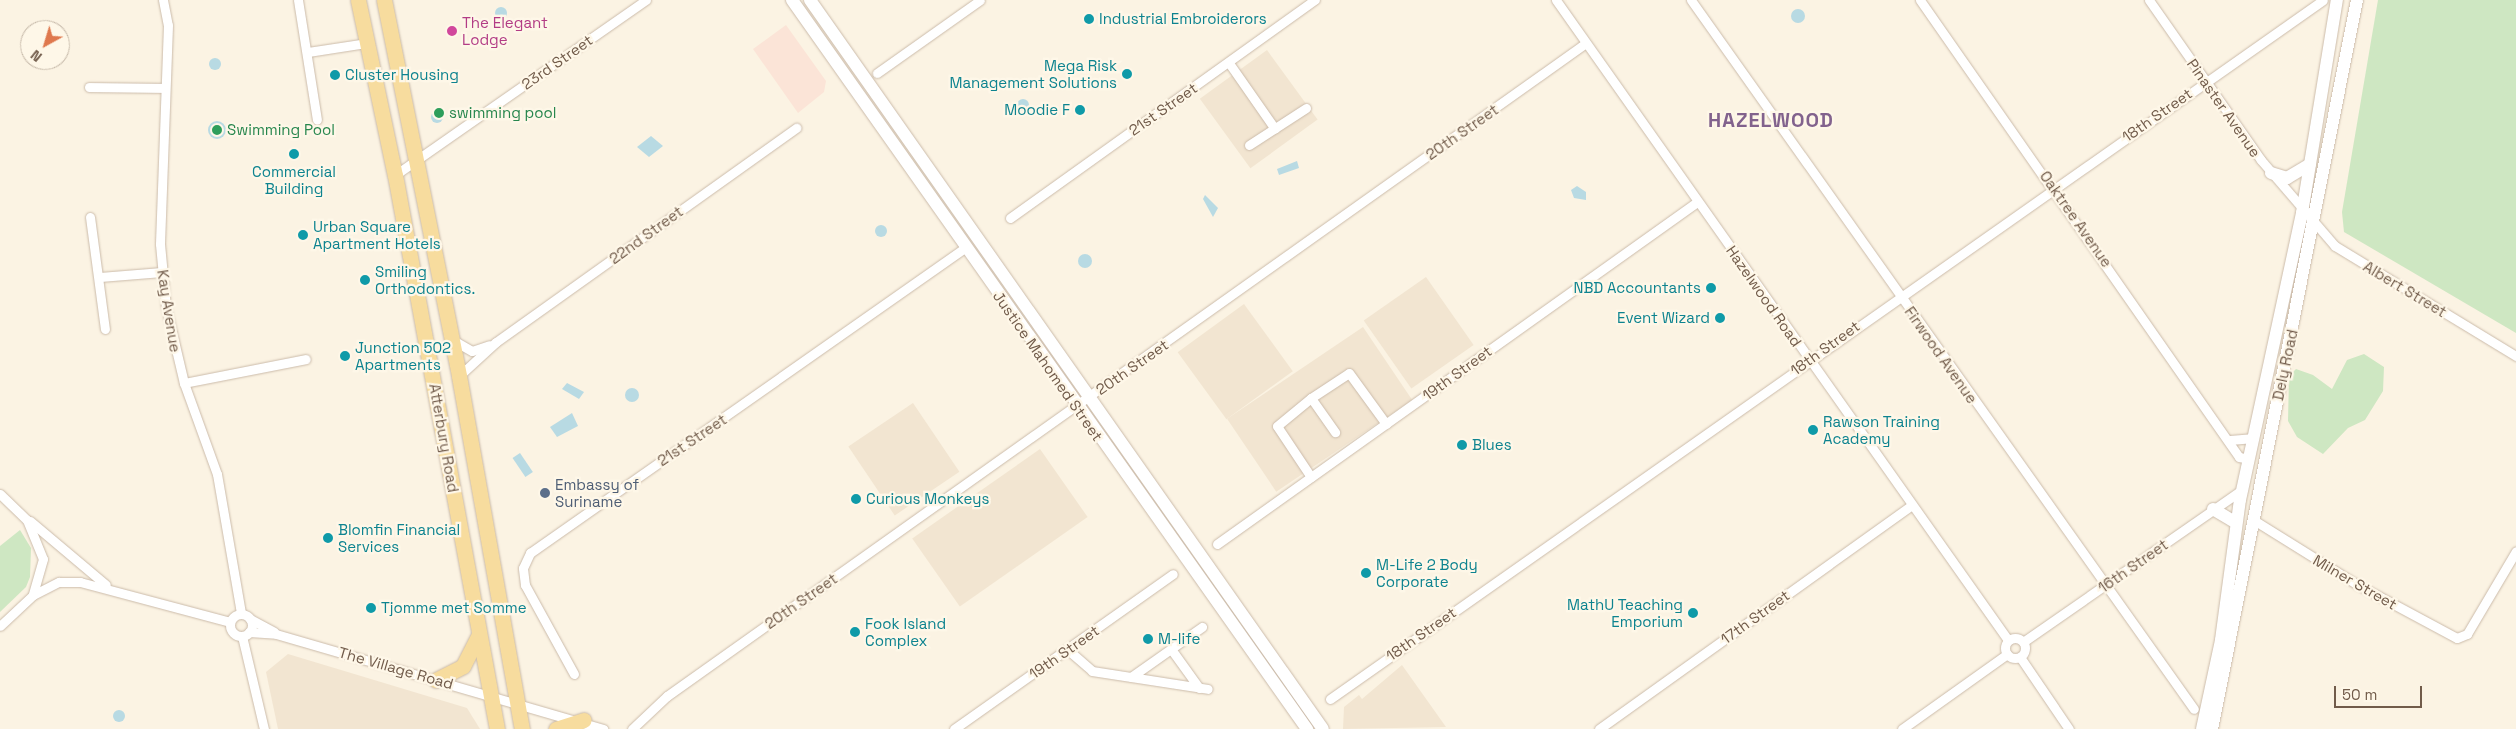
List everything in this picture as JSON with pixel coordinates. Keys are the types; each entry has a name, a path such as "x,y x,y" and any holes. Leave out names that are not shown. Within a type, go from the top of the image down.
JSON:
{"main road":[{"name":"Atterbury Road","path":"358,0 395,175 497,729"},
{"name":"Atterbury Road","path":"384,0 459,376 522,729"},
{"name":"Justice Mahomed Street","path":"792,0 1076,406 1307,729"},
{"name":"Justice Mahomed Street","path":"810,0 1324,729"},
{"name":"Dely Road","path":"2202,729 2221,640 2236,523 2302,213 2337,0"},
{"name":"Dely Road","path":"2212,729 2252,519 2314,225 2357,0"},
{"path":"2271,173 2287,178 2310,164"},
{"path":"2243,489 2253,479 2270,436"},
{"path":"2214,509 2236,523"},
{"path":"436,680 468,661 479,632"},
{"path":"556,729 584,720"}],"street":[{"name":"Kay Avenue","path":"163,0 168,25 162,272 168,323 184,383 217,474 241,614"},
{"path":"298,0 308,52 317,120"},
{"name":"23rd Street","path":"395,175 646,0"},
{"path":"877,73 980,0"},
{"name":"21st Street","path":"1010,218 1315,0"},
{"name":"Hazelwood Road","path":"1556,0 1808,360 2008,640"},
{"name":"Firwood Avenue","path":"1691,0 1898,295 2194,709"},
{"name":"Oaktree Avenue","path":"1920,0 2230,440 2239,457 2249,459"},
{"name":"Pinaster Avenue","path":"2149,0 2204,82 2302,213"},
{"name":"18th Street","path":"1330,699 1898,295 2323,0"},
{"path":"308,52 367,43"},
{"name":"20th Street","path":"632,729 667,696 1586,43"},
{"path":"1229,63 1275,129"},
{"path":"89,87 165,88"},
{"path":"1249,146 1306,108"},
{"name":"22nd Street","path":"459,376 496,342 796,128"},
{"name":"19th Street","path":"1217,544 1697,202"},
{"name":"Albert Street","path":"2302,213 2335,246 2516,356"},
{"path":"90,217 100,278 105,329"},
{"name":"21st Street","path":"574,674 525,585 522,568 530,553 966,247"},
{"path":"100,278 162,272"},
{"name":"22nd Street","path":"451,339 472,351 496,342"},
{"path":"184,383 306,359"},
{"path":"1311,477 1277,426 1311,398 1349,373 1386,424"},
{"path":"1311,398 1335,432"},
{"path":"2230,440 2254,438"},
{"name":"16th Street","path":"2023,642 2243,489"},
{"path":"0,494 28,520 108,586"},
{"name":"17th Street","path":"1599,729 1912,505"},
{"name":"Milner Street","path":"2252,519 2358,586 2461,638 2516,551"},
{"path":"28,520 44,559 33,595"},
{"name":"19th Street","path":"954,729 1173,574"},
{"path":"0,626 33,595 68,580 108,586 230,622"},
{"path":"230,622 241,614 276,634"},
{"path":"250,619 246,634 264,729"},
{"path":"230,622 232,632 276,634"},
{"path":"1131,677 1202,628"},
{"name":"The Village Road","path":"276,634 584,720 604,729"},
{"path":"2007,654 2008,640 2015,638 2023,642 2020,657"},
{"path":"1067,650 1092,671 1204,689 1171,649"},
{"path":"1902,729 2007,654 2020,657 2069,729"}],"shaded area":[{"path":"786,25 826,81 824,92 798,113 753,49"},
{"path":"1267,50 1318,120 1250,168 1200,99"},
{"path":"1426,277 1474,345 1411,389 1364,321"},
{"path":"1244,304 1293,371 1226,419 1178,352"},
{"path":"1363,327 1412,400 1276,492 1227,419"},
{"path":"913,403 959,472 895,515 848,447"},
{"path":"1040,449 1088,517 960,606 912,538"},
{"path":"288,654 467,708 480,729 278,729 266,672"},
{"path":"1402,665 1446,727 1343,729 1344,707 1359,695 1362,699"}],"green space":[{"path":"2378,0 2516,0 2516,333 2344,232 2342,212"},
{"path":"2364,354 2384,367 2383,391 2365,420 2348,428 2323,454 2297,437 2288,421 2289,376 2296,369 2313,375 2332,389 2347,360"},
{"path":"20,530 31,548 30,577 26,587 0,612 0,546"}],"water":[{"path":"499,7 503,7 507,13 503,19 499,19 495,15 495,11"},
{"path":"1798,9 1803,11 1805,16 1803,21 1798,23 1793,21 1791,16 1793,11"},
{"path":"217,58 220,59 220,69 213,70 210,69 209,62 210,59"},
{"path":"1021,99 1025,99 1029,105 1025,111 1021,111 1017,107 1017,103"},
{"name":"swimming pool","path":"435,111 439,111 443,117 439,123 435,123 431,119 431,115"},
{"name":"Swimming Pool","path":"217,121 223,124 226,130 223,136 217,139 211,136 208,130 211,124"},
{"path":"651,136 663,146 649,157 637,147"},
{"path":"1297,161 1299,168 1279,175 1277,169"},
{"path":"1577,186 1586,192 1586,200 1574,198 1571,190"},
{"path":"1205,195 1218,208 1213,217 1203,199"},
{"path":"881,225 887,231 881,237 875,231"},
{"path":"1085,254 1090,256 1092,261 1090,266 1085,268 1080,266 1078,261 1080,256"},
{"path":"567,383 584,392 579,399 562,389"},
{"path":"632,388 637,390 639,395 637,400 632,402 627,400 625,395 627,390"},
{"path":"572,413 578,426 557,437 550,427"},
{"path":"520,453 533,472 525,477 513,458"},
{"path":"117,710 121,710 125,716 121,722 117,722 113,718 113,714"}],"place":[{"name":"Industrial Embroiderors","path":"1089,19"},
{"name":"The Elegant Lodge","path":"452,31"},
{"name":"Mega Risk Management Solutions","path":"1127,74"},
{"name":"Cluster Housing","path":"335,75"},
{"name":"Moodie F","path":"1080,110"},
{"name":"swimming pool","path":"439,113"},
{"name":"Swimming Pool","path":"217,130"},
{"name":"Commercial Building","path":"294,154"},
{"name":"Urban Square Apartment Hotels","path":"303,235"},
{"name":"Smiling Orthodontics.","path":"365,280"},
{"name":"NBD Accountants","path":"1711,288"},
{"name":"Event Wizard","path":"1720,318"},
{"name":"Junction 502 Apartments","path":"345,356"},
{"name":"Rawson Training Academy","path":"1813,430"},
{"name":"Blues","path":"1462,445"},
{"name":"Embassy of Suriname","path":"545,493"},
{"name":"Curious Monkeys","path":"856,499"},
{"name":"Blomfin Financial Services","path":"328,538"},
{"name":"M-Life 2 Body Corporate","path":"1366,573"},
{"name":"Tjomme met Somme","path":"371,608"},
{"name":"MathU Teaching Emporium","path":"1693,613"},
{"name":"Fook Island Complex","path":"855,632"},
{"name":"M-life","path":"1148,639"}],"district":[{"name":"HAZELWOOD","path":"1771,120"}]}
